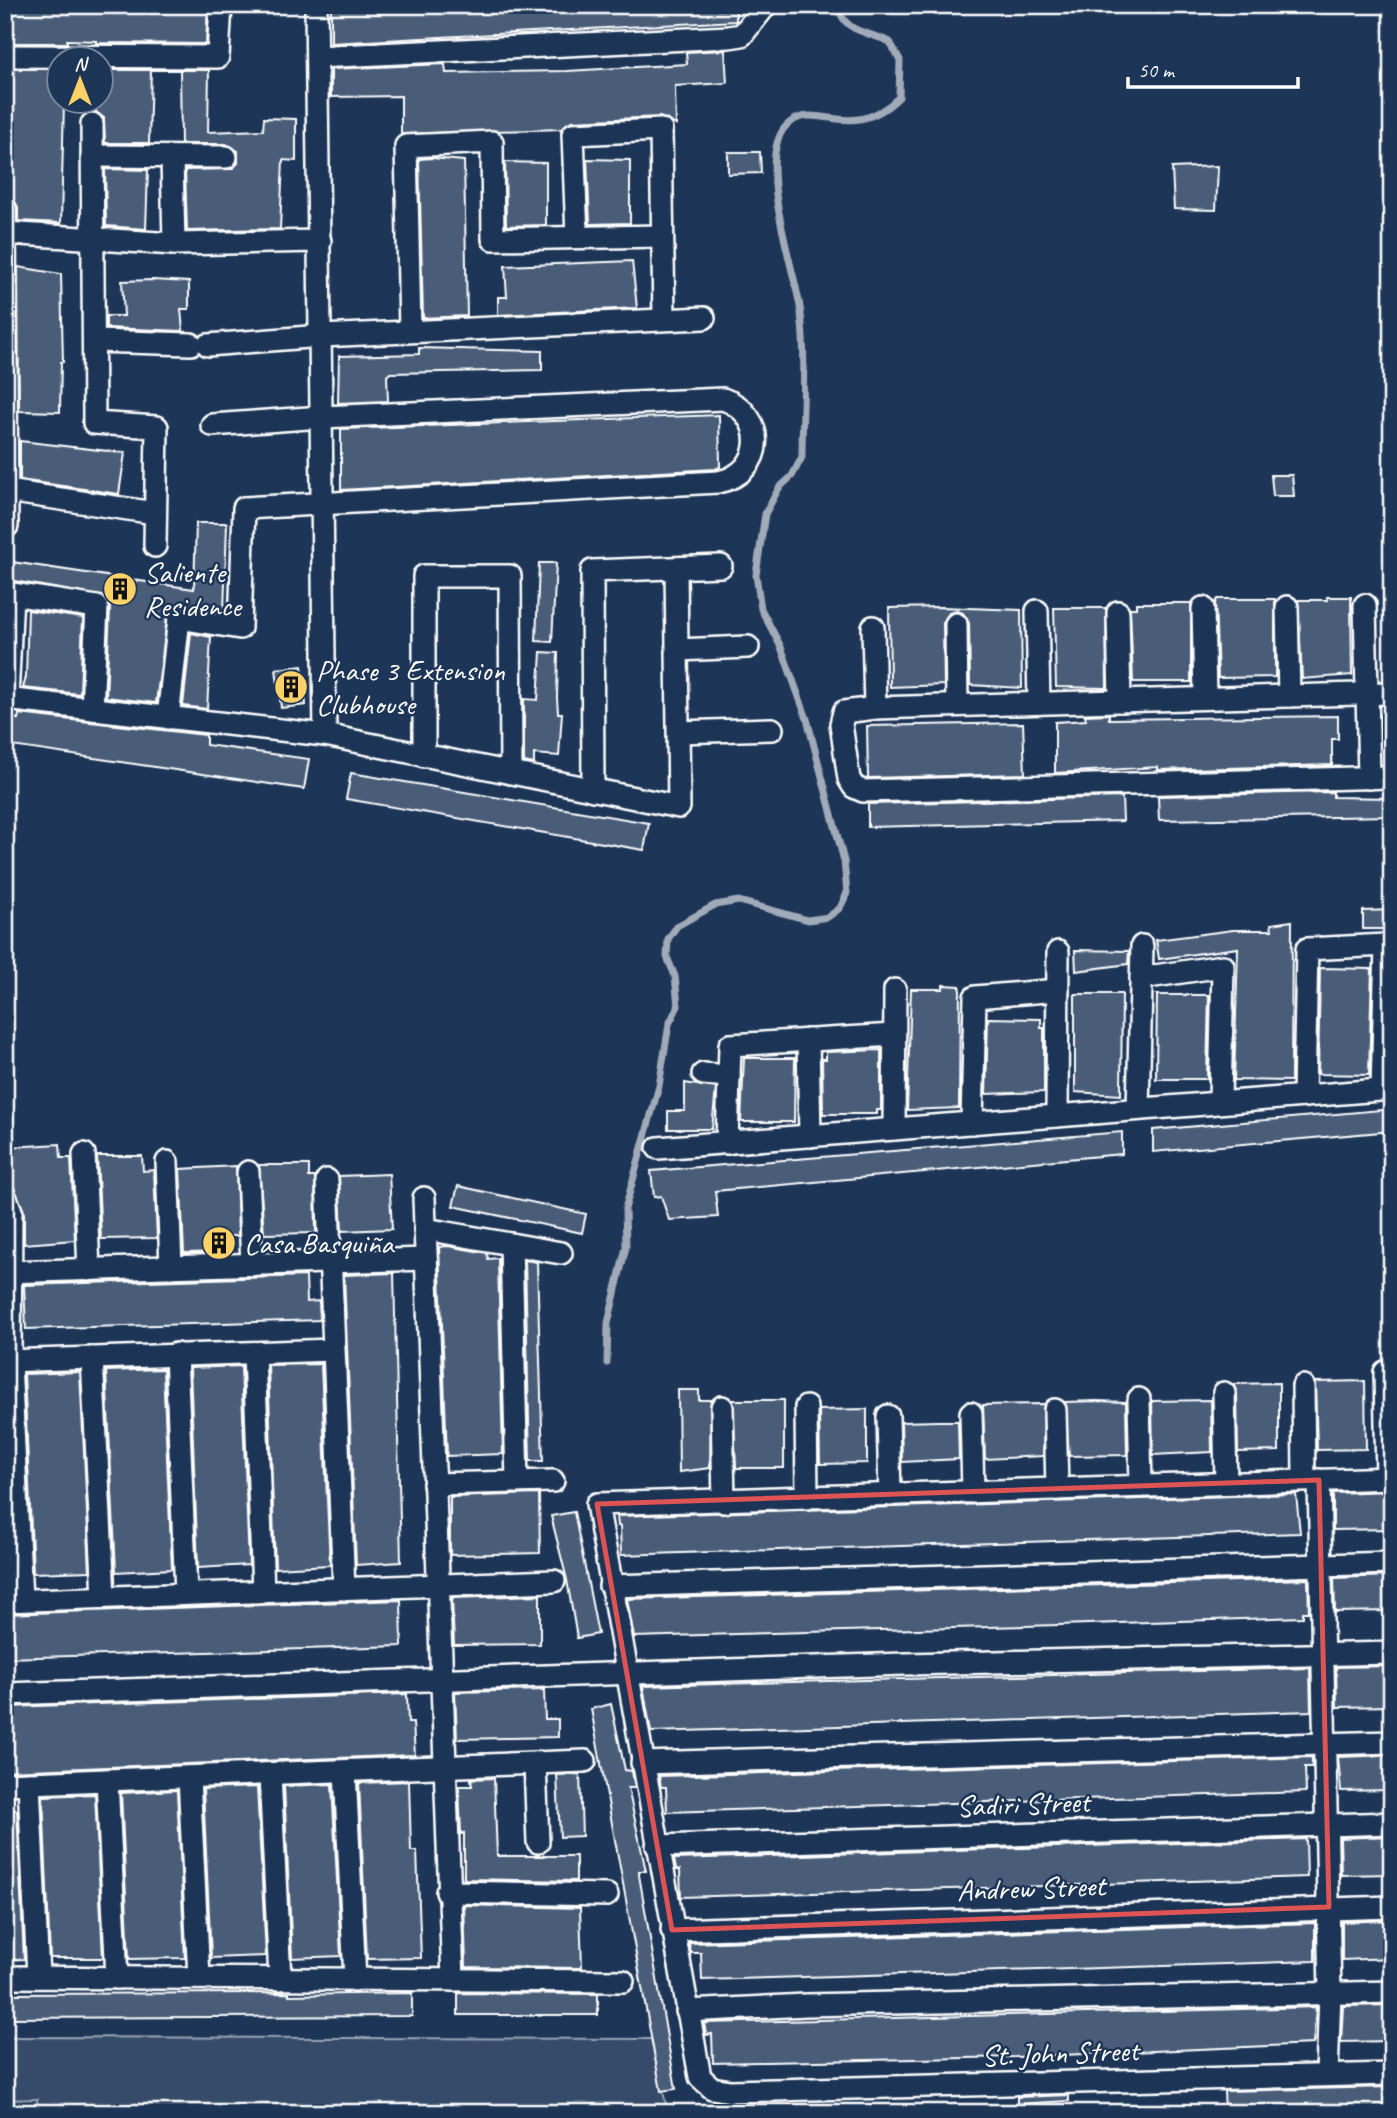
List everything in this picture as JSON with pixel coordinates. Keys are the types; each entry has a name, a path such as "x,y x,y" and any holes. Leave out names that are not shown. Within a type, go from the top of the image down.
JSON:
{"street":[{"path":"5,56 218,57 221,5"},
{"path":"316,5 326,735"},
{"path":"317,57 729,37 742,35 766,5"},
{"path":"92,124 94,423 158,427 155,547"},
{"path":"577,237 573,134 661,130 664,319"},
{"path":"410,331 406,146 492,142 493,239 663,236"},
{"path":"92,156 226,157"},
{"path":"172,158 174,244"},
{"path":"5,208 7,526"},
{"path":"6,233 174,244 320,241"},
{"path":"93,341 200,345 410,331 704,318"},
{"path":"168,718 179,618 240,628 244,508 718,482 733,480 746,471 756,444 755,432 744,409 723,398 322,417 212,425"},
{"path":"7,491 155,513"},
{"path":"593,790 592,571 721,566"},
{"path":"92,709 97,607 12,594 6,699 168,718 326,735 679,807 676,568"},
{"path":"424,755 424,576 510,576 511,773"},
{"path":"1366,605 1370,778"},
{"path":"1287,607 1290,696"},
{"path":"1203,608 1205,698"},
{"path":"1037,611 1039,703"},
{"path":"1118,612 1120,701"},
{"path":"956,624 957,705"},
{"path":"873,627 875,708"},
{"path":"677,650 748,646"},
{"path":"1392,693 875,708 852,709 842,716 849,779 854,787 863,791 1392,777"},
{"path":"679,732 772,729"},
{"path":"658,1148 727,1143 1220,1102 1304,1096 1387,1089 1385,945 1307,949 1304,1096"},
{"path":"1138,1109 1142,946"},
{"path":"1057,1116 1058,952"},
{"path":"1141,978 1223,966 1220,1102"},
{"path":"894,1129 895,990"},
{"path":"972,1123 975,997 1058,990"},
{"path":"727,1143 730,1045 894,1035"},
{"path":"808,1040 810,1136"},
{"path":"703,1074 729,1076"},
{"path":"84,1154 89,1270"},
{"path":"167,1162 171,1267"},
{"path":"248,1172 252,1265"},
{"path":"327,1180 344,1589"},
{"path":"5,1196 11,1212 7,1271 13,1601 554,1581"},
{"path":"424,1198 447,1892 453,1980"},
{"path":"425,1229 561,1253"},
{"path":"511,1244 517,1482"},
{"path":"7,1271 426,1259"},
{"path":"8,1361 333,1350"},
{"path":"254,1353 263,1592"},
{"path":"176,1354 186,1594"},
{"path":"92,1358 104,1597"},
{"path":"1385,1372 1389,1478 724,1502 597,1504 687,2011 806,2005 1392,1992"},
{"path":"1303,1386 1322,1564 1330,1993 1328,2075"},
{"path":"1224,1393 1226,1483"},
{"path":"1139,1399 1141,1486"},
{"path":"722,1407 724,1502"},
{"path":"806,1407 807,1498"},
{"path":"1055,1410 1057,1489"},
{"path":"971,1413 973,1492"},
{"path":"888,1416 890,1495"},
{"path":"433,1484 553,1481"},
{"path":"610,1586 1392,1563"},
{"path":"5,1694 1392,1653"},
{"path":"642,1763 1392,1742"},
{"path":"5,1784 585,1761"},
{"path":"535,1763 538,1842"},
{"path":"345,1771 355,1980"},
{"path":"270,1774 280,1979"},
{"path":"189,1777 199,1978"},
{"path":"107,1780 117,1978"},
{"path":"29,1783 38,1977"},
{"name":"Sadiri Street","path":"657,1846 1392,1823"},
{"path":"447,1892 607,1895"},
{"name":"Andrew Street","path":"672,1930 1392,1907"},
{"path":"5,1977 623,1980"},
{"name":"St. John Street","path":"687,2011 700,2077 712,2088 730,2091 1392,2074"}],"highlighted area":[{"path":"1319,1480 1329,1907 672,1930 597,1504"}],"shaded area":[{"path":"5,2037 651,2039 668,2113 38,2113 37,2099 5,2100"}],"building":[{"path":"5,5 208,5 206,44 96,43 67,40 67,43 5,43"},
{"path":"331,5 718,5 718,10 736,9 736,21 331,43"},
{"path":"725,50 727,83 675,86 676,125 660,117 572,121 561,129 401,134 401,96 331,97 331,69 445,64 446,73 567,71 687,64 686,52"},
{"path":"5,69 46,69 46,116 64,116 61,223 18,221 18,207 12,197 12,141 5,141"},
{"path":"116,70 151,70 149,143 105,143 104,118 101,116 116,116"},
{"path":"180,70 209,70 208,132 263,130 264,118 296,119 296,161 283,160 280,229 187,231 185,170 232,169 238,163 238,151 226,144 181,144"},
{"path":"728,152 760,152 761,173 728,174"},
{"path":"419,159 464,161 467,316 423,318"},
{"path":"587,159 630,160 630,223 590,224"},
{"path":"505,162 546,163 546,225 506,226"},
{"path":"1218,166 1216,210 1174,209 1172,168"},
{"path":"105,169 148,170 146,229 106,226"},
{"path":"632,261 637,308 498,315 498,297 507,297 505,266"},
{"path":"18,267 61,274 63,362 60,412 19,411"},
{"path":"122,281 189,282 189,309 181,309 183,331 106,328 106,316 124,316"},
{"path":"419,348 542,351 542,370 390,373 387,376 388,401 338,403 339,356 419,354"},
{"path":"719,415 720,467 715,469 341,490 341,429"},
{"path":"20,441 125,453 119,494 20,480"},
{"path":"1271,475 1292,475 1294,496 1273,496"},
{"path":"196,523 227,523 224,612 181,605 168,611 156,703 106,697 110,608 105,597 14,581 5,583 5,561 194,589"},
{"path":"539,563 556,563 552,642 536,641"},
{"path":"1327,597 1351,597 1352,675 1302,679 1298,600 1328,600"},
{"path":"1217,599 1275,599 1275,677 1218,678"},
{"path":"1136,603 1191,603 1191,682 1133,682 1130,608 1136,608"},
{"path":"889,608 1021,610 1022,688 970,685 969,623 963,613 957,611 949,613 943,623 944,685 890,687"},
{"path":"1054,608 1106,608 1107,688 1056,687"},
{"path":"28,610 83,618 80,694 23,688 26,677"},
{"path":"191,633 211,637 207,709 183,706"},
{"path":"541,652 558,653 558,713 562,713 559,756 534,754 534,764 524,762 524,699 538,700"},
{"name":"Phase 3 Extension Clubhouse","path":"302,666 306,705 281,708 276,669"},
{"path":"19,714 206,735 206,745 309,759 304,789 5,745 5,717 18,719"},
{"path":"1109,714 1109,719 1338,716 1338,739 1332,739 1332,765 1158,770 1158,767 1055,773 1055,722 1086,720 1085,715"},
{"path":"1023,723 1025,774 868,778 867,726"},
{"path":"351,773 649,823 644,850 346,799"},
{"path":"1333,792 1333,797 1392,798 1392,816 1159,820 1158,796"},
{"path":"1122,797 1123,821 868,827 868,804"},
{"path":"1392,910 1392,929 1363,929 1363,911"},
{"path":"1292,921 1291,1081 1234,1080 1238,948 1159,959 1156,940 1233,930 1272,930 1271,924"},
{"path":"1075,950 1129,951 1128,964 1076,971"},
{"path":"1320,968 1372,969 1369,1075 1318,1074"},
{"path":"943,985 960,986 959,1108 907,1110 911,989 943,989"},
{"path":"1075,994 1122,994 1121,1095 1075,1092"},
{"path":"1157,995 1209,995 1207,1079 1156,1079"},
{"path":"988,1018 1041,1019 1041,1028 1044,1028 1044,1092 986,1094"},
{"path":"881,1050 881,1110 877,1110 877,1114 823,1114 822,1059 826,1059 826,1052"},
{"path":"744,1058 795,1058 794,1122 741,1122"},
{"path":"685,1083 716,1088 712,1129 668,1129 668,1111 685,1111"},
{"path":"1392,1109 1392,1131 1153,1152 1153,1130"},
{"path":"1122,1132 1122,1154 715,1191 718,1217 669,1220 661,1196 654,1197 651,1171"},
{"path":"60,1144 61,1158 71,1158 75,1240 24,1244 24,1211 12,1185 10,1147"},
{"path":"97,1156 142,1156 143,1171 154,1170 157,1238 101,1239"},
{"path":"259,1165 309,1165 309,1177 315,1177 316,1233 264,1234"},
{"path":"236,1166 238,1236 230,1236 231,1252 184,1253 180,1169"},
{"path":"389,1174 392,1229 342,1231 339,1176"},
{"path":"458,1186 586,1214 582,1233 453,1206"},
{"path":"448,1246 487,1253 488,1259 498,1258 503,1454 447,1456 439,1247"},
{"path":"525,1260 537,1262 543,1461 530,1461"},
{"path":"394,1273 401,1562 356,1565 344,1275"},
{"path":"306,1276 307,1302 319,1301 320,1320 26,1329 24,1285"},
{"path":"321,1364 330,1565 275,1568 268,1365"},
{"path":"241,1366 249,1565 198,1568 190,1368"},
{"path":"163,1369 172,1569 116,1572 106,1371"},
{"path":"80,1372 90,1571 33,1573 24,1374"},
{"path":"1365,1381 1366,1449 1317,1450 1315,1382"},
{"path":"1279,1383 1279,1451 1238,1452 1237,1393 1233,1384"},
{"path":"678,1390 699,1390 699,1400 711,1400 710,1468 679,1472"},
{"path":"733,1400 784,1400 784,1468 736,1468"},
{"path":"1211,1400 1212,1452 1153,1455 1152,1401"},
{"path":"1065,1402 1126,1402 1127,1455 1069,1456"},
{"path":"1044,1404 1043,1456 985,1459 983,1405"},
{"path":"867,1409 867,1463 820,1464 819,1410"},
{"path":"958,1421 959,1459 902,1462 901,1422"},
{"path":"1392,1491 1392,1529 1333,1530 1333,1493"},
{"path":"539,1494 540,1553 450,1555 450,1497"},
{"path":"1296,1494 1300,1533 621,1555 617,1516"},
{"path":"574,1512 598,1634 577,1638 567,1580 551,1516"},
{"path":"1392,1576 1392,1611 1335,1612 1334,1578"},
{"path":"1308,1579 1309,1612 1303,1612 1303,1617 1058,1625 634,1637 627,1599"},
{"path":"540,1595 540,1644 454,1645 452,1598"},
{"path":"401,1600 402,1646 5,1658 5,1614"},
{"path":"1392,1666 1392,1706 1337,1707 1336,1667"},
{"path":"1310,1668 1311,1711 651,1732 643,1686"},
{"path":"544,1690 545,1719 558,1719 558,1737 457,1739 455,1692"},
{"path":"407,1694 408,1723 413,1723 415,1755 5,1771 5,1707"},
{"path":"611,1704 625,1770 632,1771 635,1788 628,1788 646,1871 639,1871 639,1875 676,2089 661,2091 591,1709"},
{"path":"1392,1755 1392,1790 1341,1791 1338,1757"},
{"path":"1312,1757 1312,1767 1305,1767 1306,1792 667,1812 666,1787 661,1787 659,1776"},
{"path":"580,1774 582,1836 560,1837 557,1775"},
{"path":"494,1778 497,1856 576,1856 576,1881 464,1879 464,1833 461,1834 459,1786 472,1786 471,1779"},
{"path":"409,1781 411,1851 417,1851 421,1958 367,1959 359,1783"},
{"path":"332,1784 341,1956 292,1958 284,1786"},
{"path":"257,1787 266,1956 211,1958 203,1789"},
{"path":"177,1790 185,1958 129,1959 121,1793"},
{"path":"95,1794 103,1958 50,1958 43,1796"},
{"path":"5,1810 17,1810 24,1959 5,1960"},
{"path":"1392,1836 1392,1874 1341,1875 1340,1838"},
{"path":"1306,1839 1307,1877 983,1888 681,1897 680,1870 676,1870 674,1859"},
{"path":"464,1905 580,1908 582,1968 466,1967"},
{"path":"1392,1920 1392,1958 1342,1960 1342,1922"},
{"path":"1315,1923 1315,1961 1071,1969 702,1980 701,1953 691,1953 689,1943"},
{"path":"412,1993 412,2016 5,2018 5,1994"},
{"path":"458,1993 598,1994 598,2015 458,2015"},
{"path":"1392,2005 1392,2041 1341,2042 1343,2006"},
{"path":"1316,2007 1313,2044 1016,2057 713,2063 712,2034 706,2035 704,2023"},
{"path":"1392,2087 1392,2113 1225,2113 1224,2091"},
{"path":"1069,2095 1069,2101 1017,2104 1017,2097"}],"waterway":[{"path":"607,1363 608,1323 626,1247 625,1209 659,1086 669,1024 678,1006 675,976 667,957 668,939 677,926 715,905 739,901 808,920 828,917 840,908 847,893 844,861 807,719 781,647 761,609 756,575 765,514 779,488 792,476 802,457 802,324 775,186 774,161 778,140 787,125 798,118 865,118 882,111 899,97 900,60 890,42 851,27 837,5"}],"place":[{"name":"Saliente Residence","path":"120,589"},
{"name":"Phase 3 Extension Clubhouse","path":"291,687"},
{"name":"Casa Basquiña","path":"219,1243"}]}
